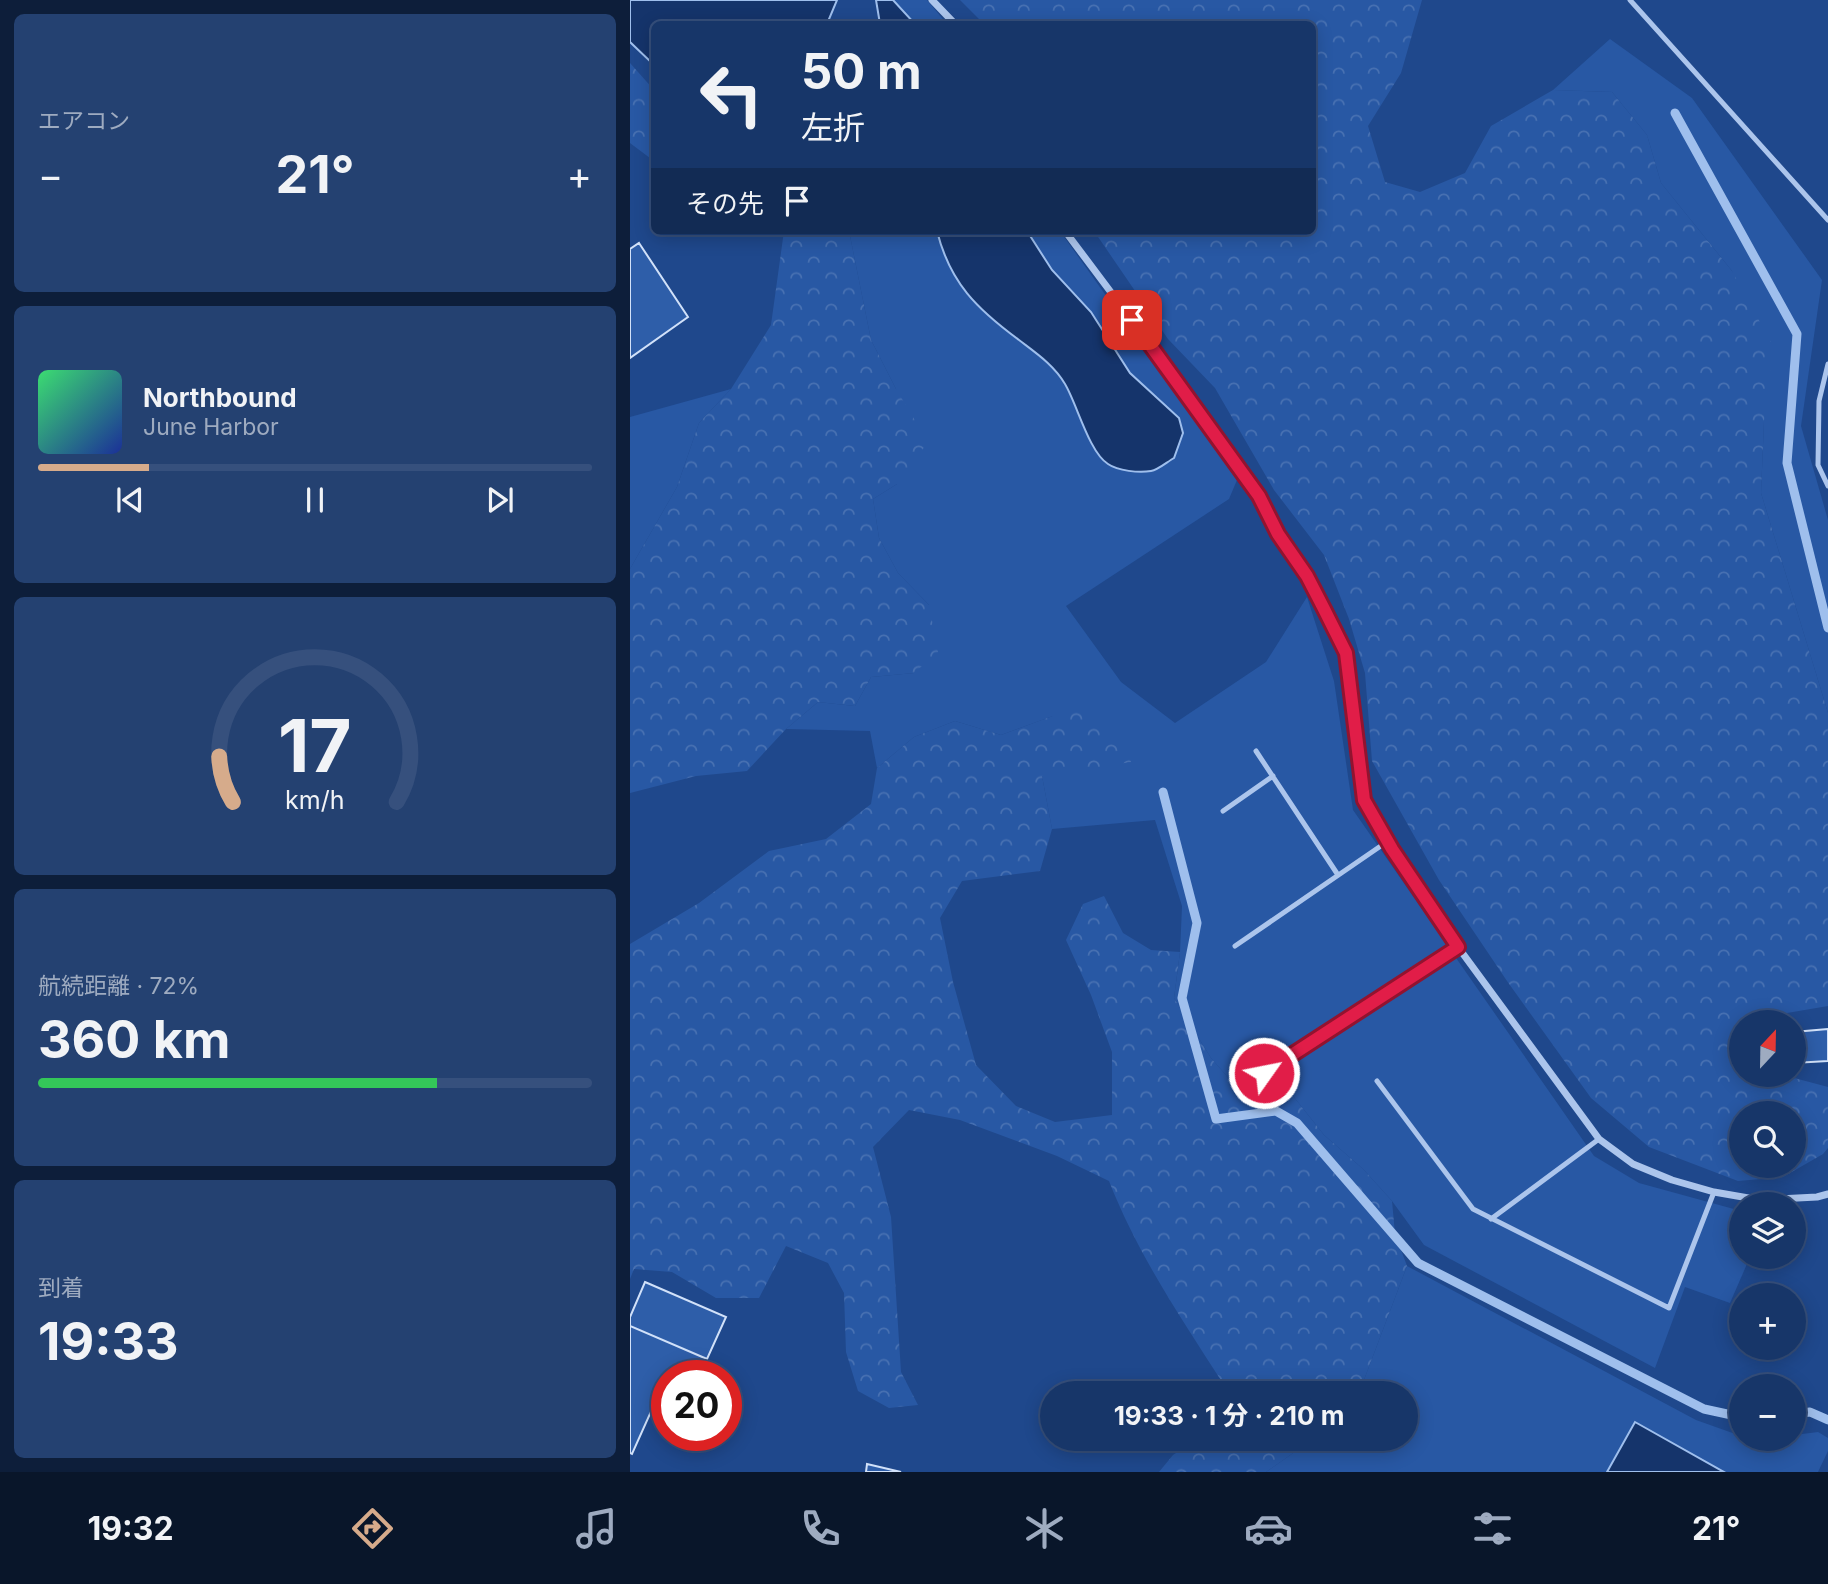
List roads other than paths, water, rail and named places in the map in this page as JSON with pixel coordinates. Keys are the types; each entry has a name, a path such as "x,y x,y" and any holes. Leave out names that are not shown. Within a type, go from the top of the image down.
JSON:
{"street":[{"path":"932,0 953,21"},
{"path":"1068,235 1259,496 1278,534 1313,587 1346,653 1364,800 1458,947 1599,1139 1633,1164 1672,1180 1714,1192 1760,1200 1828,1194"}],"lane":[{"path":"1630,0 1828,220"},
{"path":"1828,364 1819,401 1818,465 1828,486"},
{"path":"1256,751 1338,875"},
{"path":"1223,811 1273,776"},
{"path":"1235,946 1388,841"},
{"path":"1264,1073 1458,947"},
{"path":"1377,1081 1473,1209 1668,1308 1714,1192"},
{"path":"1491,1219 1599,1139"}],"waterway":[{"path":"1675,113 1797,334 1787,463 1828,628"},
{"path":"1163,792 1197,923 1182,998 1216,1119 1276,1111 1297,1123 1418,1263 1704,1409 1729,1414"},
{"path":"1806,1412 1828,1420"}]}
